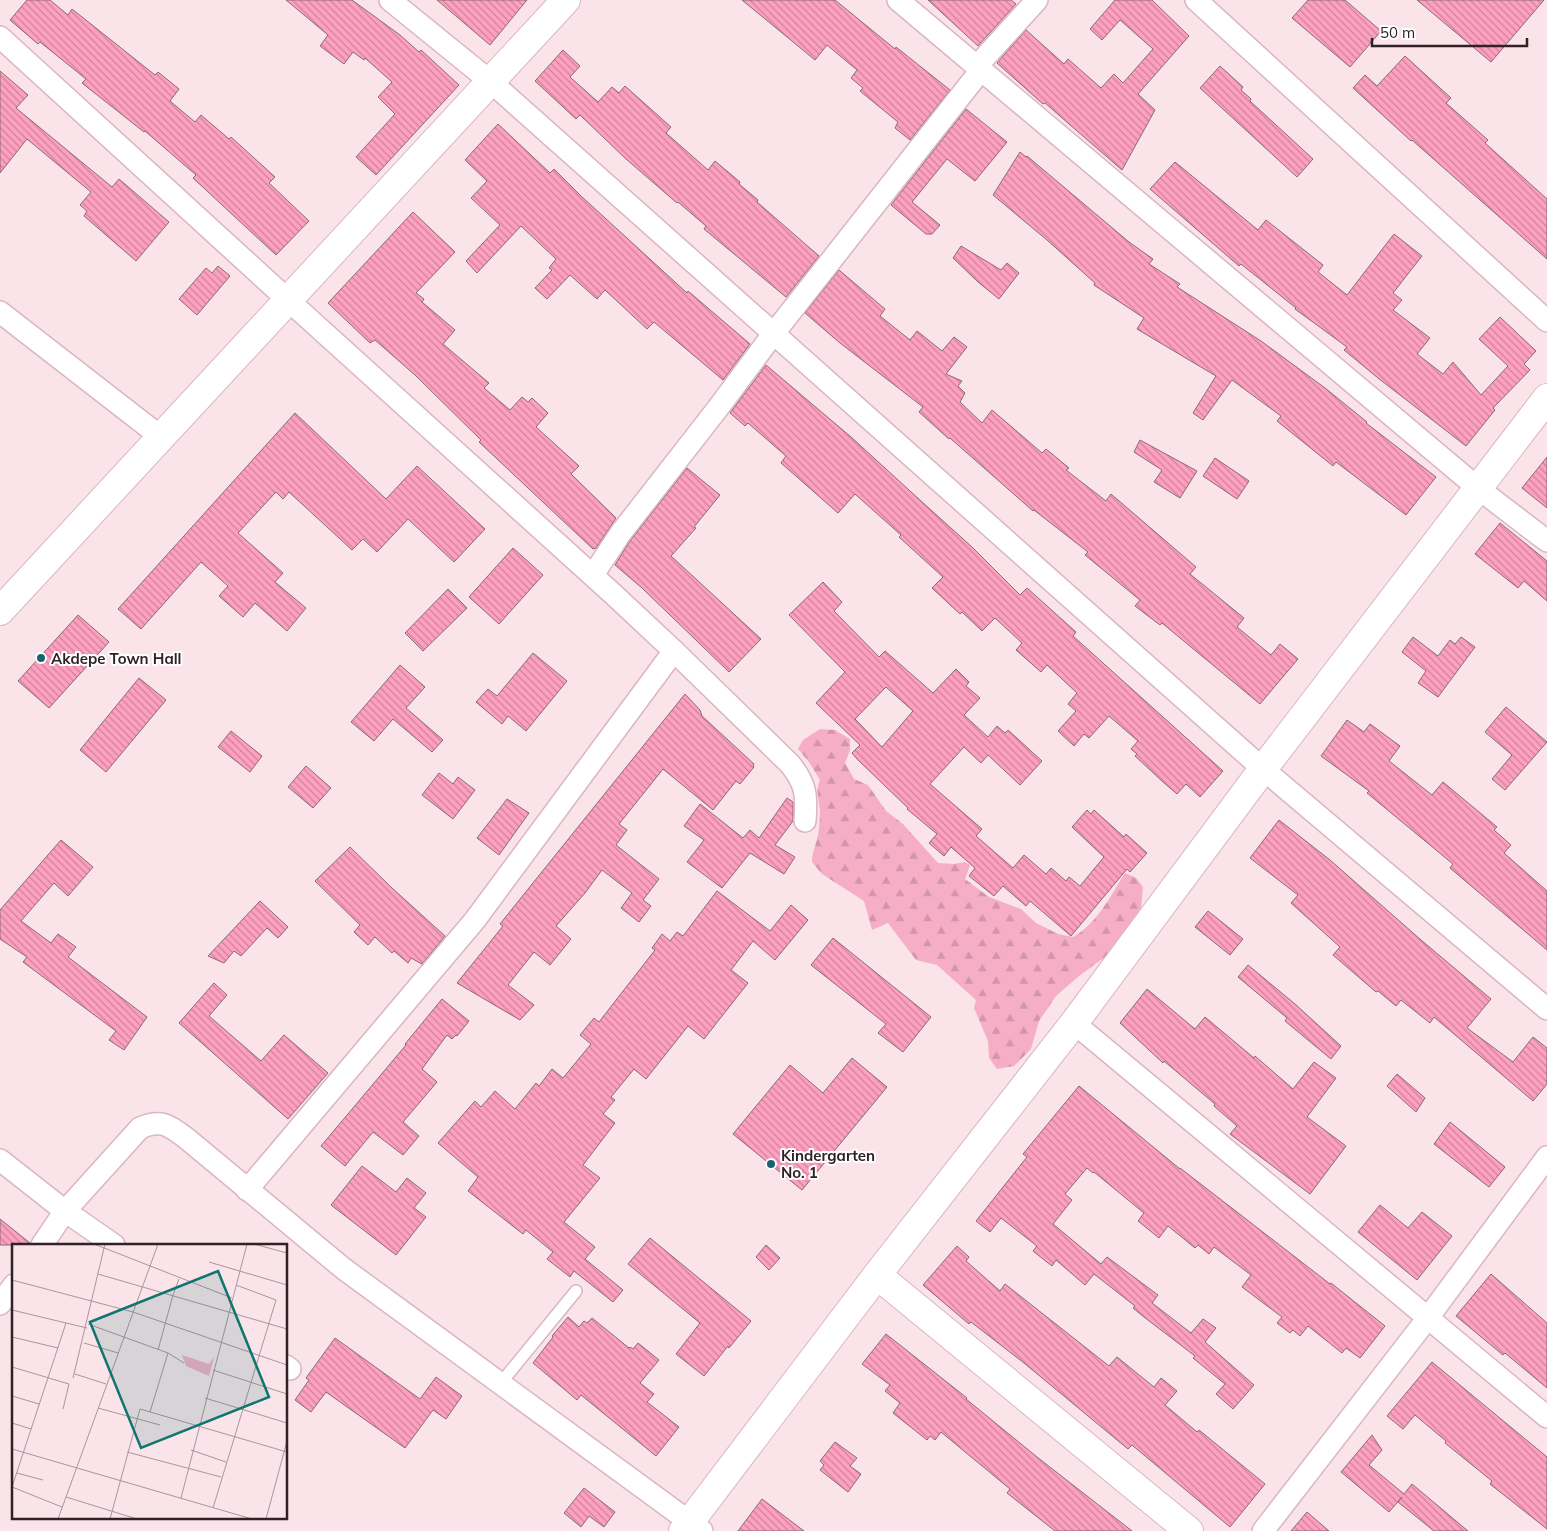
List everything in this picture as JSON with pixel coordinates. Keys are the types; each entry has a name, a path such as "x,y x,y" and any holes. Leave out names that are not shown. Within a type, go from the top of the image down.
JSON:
{"street":[{"path":"390,0 491,82 1263,769 1547,1009"},
{"path":"0,611 566,0"},
{"path":"898,0 1479,489 1547,541"},
{"path":"592,575 620,534 979,68 1037,0"},
{"path":"1196,0 1547,321"},
{"path":"0,37 674,651 790,764 801,778 807,798 805,821"},
{"path":"0,312 162,437"},
{"path":"43,1244 65,1211 140,1128 152,1123 164,1124 174,1129 344,1269 692,1528 877,1275 1074,1023 1263,769 1547,398"},
{"path":"247,1190 475,920 674,651"},
{"path":"1074,1023 1427,1319 1547,1417"},
{"path":"1263,1531 1427,1319 1547,1158"},
{"path":"0,1160 65,1211 113,1244"},
{"path":"877,1275 1189,1531"},
{"path":"0,1304 12,1287"}],"lane":[{"path":"500,1384 576,1291"}],"green space":[{"path":"820,729 835,730 850,739 850,750 845,763 854,779 868,785 886,811 903,824 938,863 954,864 965,862 970,865 965,879 989,897 1021,909 1036,923 1058,934 1073,937 1090,924 1103,908 1125,873 1136,878 1143,887 1141,908 1126,931 1109,954 1056,996 1039,1021 1031,1049 1014,1066 997,1069 989,1058 988,1041 974,1008 976,1000 937,965 916,960 888,923 872,930 864,901 822,874 812,862 819,827 818,791 820,780 798,749 803,740"}],"building":[{"path":"27,0 50,0 68,15 72,9 155,75 158,72 179,89 170,101 195,122 201,115 229,139 231,137 275,177 269,183 309,221 276,255 193,178 196,175 145,131 82,83 86,79 40,42 38,44 10,20"},
{"path":"286,0 352,0 400,35 419,52 421,50 459,85 376,175 356,157 395,114 378,97 392,82 365,58 364,60 353,52 344,64 320,46 328,35"},
{"path":"437,0 527,0 490,45"},
{"path":"742,0 835,0 895,49 896,47 950,90 910,140 895,128 898,122 860,91 863,88 851,78 857,70 827,45 815,60"},
{"path":"928,0 1011,0 1016,4 978,46"},
{"path":"1115,0 1152,0 1189,36 1138,94 1155,110 1122,170 997,63 1026,30 1064,64 1068,59 1101,88 1114,74 1123,83 1153,49 1120,20 1102,40 1090,29"},
{"path":"1308,0 1345,0 1381,31 1350,67 1292,18"},
{"path":"1417,0 1544,0 1491,62"},
{"path":"563,50 580,66 570,77 598,102 612,87 619,93 625,86 671,127 666,133 708,170 715,161 740,182 739,184 758,200 757,202 819,256 786,297 704,229 706,226 626,159 580,115 576,119 535,81"},
{"path":"1405,56 1451,98 1446,103 1488,140 1485,143 1547,199 1547,259 1353,88 1365,75 1377,86"},
{"path":"1220,66 1243,87 1241,90 1251,99 1250,101 1313,159 1297,177 1200,88"},
{"path":"0,71 28,95 16,108 112,187 119,179 169,222 136,261 84,216 87,211 80,205 91,192 27,139 0,173"},
{"path":"966,109 1007,142 975,181 947,159 912,202 940,225 932,234 926,234 891,205"},
{"path":"498,124 550,173 554,169 687,293 688,291 750,344 723,380 654,322 647,329 605,290 597,299 570,275 547,299 535,288 552,270 549,268 556,259 521,226 477,273 466,261 500,225 471,198 487,181 465,160"},
{"path":"1020,152 1129,242 1153,259 1149,264 1180,284 1177,287 1261,341 1325,388 1366,423 1436,477 1406,515 1336,462 1333,466 1277,421 1281,416 1232,380 1203,420 1193,413 1216,376 1137,329 1144,318 1094,285 1095,283 1047,240 993,195"},
{"path":"1175,162 1258,230 1266,220 1323,265 1318,272 1347,295 1394,234 1422,256 1393,293 1402,300 1393,310 1430,338 1417,354 1443,374 1453,362 1481,395 1508,366 1479,339 1500,317 1536,351 1524,364 1530,370 1493,408 1495,410 1466,446 1344,350 1347,347 1295,309 1241,264 1239,266 1150,189"},
{"path":"413,212 455,252 416,293 424,299 422,302 455,330 443,344 489,383 484,388 510,410 522,397 528,402 532,398 548,413 536,427 579,466 571,474 616,518 596,548 593,549 479,442 481,440 415,375 375,340 370,343 328,303"},
{"path":"961,246 1001,270 1007,263 1019,273 999,299 953,258"},
{"path":"218,266 230,276 197,315 179,299 206,268 212,273"},
{"path":"839,270 885,309 880,316 910,340 917,331 942,351 954,337 967,347 946,374 962,381 958,386 965,393 960,402 982,423 992,410 1042,453 1046,449 1069,468 1066,470 1106,501 1111,494 1196,567 1190,574 1244,618 1237,627 1271,655 1280,644 1298,659 1260,704 1162,623 1160,625 1135,606 1140,600 1085,555 1088,552 1033,511 949,439 919,412 923,407 840,343 805,313"},
{"path":"766,365 851,437 972,547 1020,595 1027,588 1076,632 1073,636 1223,771 1200,797 1186,784 1177,794 1163,782 1135,756 1137,754 1131,749 1138,741 1109,716 1089,738 1084,734 1074,746 1058,731 1076,711 1068,704 1077,693 1047,665 1041,672 1016,650 1022,643 995,618 982,631 962,612 960,614 932,588 943,577 899,537 901,535 855,494 838,513 781,463 786,456 748,423 745,426 730,413"},
{"path":"295,413 386,499 417,466 485,529 454,562 408,519 377,552 363,539 352,550 289,492 283,499 276,492 238,533 283,573 275,582 306,608 287,631 255,603 243,617 219,596 228,586 201,562 141,629 118,609"},
{"path":"1140,440 1197,471 1180,498 1154,482 1162,470 1134,452"},
{"path":"1547,457 1547,508 1522,488"},
{"path":"1215,458 1249,481 1237,499 1203,476"},
{"path":"687,468 720,495 694,527 696,528 671,556 761,639 729,672 642,588 615,565 630,541"},
{"path":"1500,523 1547,561 1547,601 1524,581 1518,588 1475,554"},
{"path":"513,548 543,575 499,624 469,597"},
{"path":"823,582 842,602 834,611 879,657 885,651 933,693 956,669 969,682 966,686 980,698 964,715 988,737 997,726 1005,733 1008,730 1042,761 1020,785 988,755 981,763 964,747 930,784 982,829 976,836 1013,868 1024,855 1046,874 1051,868 1066,881 1069,877 1080,886 1104,857 1072,827 1087,810 1091,814 1094,810 1124,837 1126,834 1147,853 1130,872 1127,869 1071,936 1030,901 1026,906 1003,886 994,896 969,876 975,868 951,847 944,856 929,843 937,834 907,809 852,753 860,745 816,703 845,672 789,615","holes":["886,687 913,711 882,747 855,719"]},
{"path":"448,589 467,608 423,651 405,633"},
{"path":"78,615 109,642 49,708 18,681"},
{"path":"1413,637 1438,656 1450,640 1455,644 1461,637 1475,647 1438,697 1418,683 1426,671 1402,652"},
{"path":"533,653 567,681 526,731 508,716 502,724 476,702 488,689 497,696"},
{"path":"400,665 425,687 406,708 443,740 432,752 393,719 374,741 351,722"},
{"path":"139,678 166,700 106,772 80,750"},
{"path":"685,694 700,710 702,716 754,764 754,767 740,784 736,781 713,810 663,769 619,824 627,830 616,845 659,879 643,900 651,906 639,922 621,908 632,893 602,870 556,926 571,939 550,965 534,952 508,985 534,1005 520,1020 457,983 503,926 500,924"},
{"path":"1506,707 1547,742 1505,790 1492,779 1512,755 1485,732"},
{"path":"1347,720 1364,732 1370,724 1400,746 1389,761 1432,795 1443,782 1497,827 1494,830 1511,845 1504,853 1547,891 1547,950 1450,868 1453,864 1367,793 1369,791 1321,756"},
{"path":"231,731 262,756 250,772 218,747"},
{"path":"306,766 331,788 313,808 288,787"},
{"path":"439,773 453,784 458,777 475,790 453,819 422,795"},
{"path":"787,798 793,802 793,821 775,845 795,857 784,874 750,853 722,888 687,862 704,840 684,826 700,804 743,838 750,830 759,838"},
{"path":"507,799 529,813 499,855 477,838"},
{"path":"1279,820 1330,860 1491,999 1467,1028 1513,1062 1533,1037 1547,1048 1547,1084 1533,1101 1434,1017 1430,1023 1401,1000 1396,1006 1378,991 1376,992 1333,955 1340,947 1291,903 1298,895 1250,858"},
{"path":"61,840 93,867 68,896 54,883 21,921 51,943 58,934 76,947 68,957 147,1017 124,1050 109,1040 116,1031 23,962 27,957 0,939 0,910"},
{"path":"350,847 445,936 422,964 411,958 408,963 394,951 392,953 375,937 368,945 354,932 360,925 315,881"},
{"path":"717,891 770,931 791,905 808,920 775,960 753,941 731,970 748,983 704,1039 688,1026 646,1079 634,1069 611,1097 615,1100 603,1114 615,1123 583,1165 600,1178 564,1222 595,1247 585,1259 623,1290 613,1302 574,1271 570,1277 547,1259 553,1252 526,1230 523,1234 468,1191 478,1177 438,1143 475,1101 481,1107 495,1091 515,1109 536,1083 539,1086 552,1069 563,1078 591,1044 580,1035 594,1018 599,1022 655,950 652,948 662,934 670,941 677,932 683,936"},
{"path":"260,901 288,927 278,938 267,928 241,956 234,951 224,963 208,956"},
{"path":"1208,911 1243,939 1230,955 1195,927"},
{"path":"833,938 931,1017 903,1052 878,1033 886,1024 811,965"},
{"path":"1248,965 1341,1046 1331,1059 1285,1021 1287,1018 1238,977"},
{"path":"214,983 227,995 209,1016 261,1061 284,1035 328,1073 288,1119 179,1023"},
{"path":"1147,989 1195,1029 1205,1017 1293,1089 1314,1062 1336,1078 1307,1117 1346,1146 1310,1194 1230,1134 1237,1126 1214,1106 1215,1104 1164,1061 1163,1063 1120,1023"},
{"path":"442,999 469,1021 457,1036 452,1039 447,1035 422,1069 437,1082 403,1122 419,1136 403,1155 373,1132 345,1166 321,1146"},
{"path":"852,1058 887,1087 802,1190 733,1134 790,1065 823,1093"},
{"path":"1397,1074 1425,1098 1416,1112 1387,1086"},
{"path":"1079,1086 1180,1169 1385,1326 1360,1358 1346,1348 1342,1353 1308,1326 1300,1336 1293,1330 1290,1333 1277,1323 1282,1317 1242,1287 1251,1275 1214,1247 1209,1254 1198,1245 1195,1248 1168,1226 1159,1238 1138,1221 1144,1213 1087,1168 1065,1194 1072,1200 1053,1224 1101,1264 1107,1257 1158,1295 1152,1303 1191,1333 1203,1319 1216,1328 1205,1342 1254,1385 1233,1409 1216,1394 1225,1384 1193,1358 1195,1356 1144,1317 1133,1308 1135,1306 1094,1274 1085,1285 1056,1260 1052,1266 1033,1251 1037,1246 1001,1218 990,1232 976,1221 1027,1157 1023,1154"},
{"path":"1450,1122 1505,1167 1489,1187 1434,1144"},
{"path":"362,1166 396,1192 407,1178 426,1193 414,1208 426,1217 396,1255 331,1205"},
{"path":"1380,1205 1408,1228 1422,1212 1452,1236 1417,1280 1358,1232"},
{"path":"0,1219 30,1243 30,1244 0,1245"},
{"path":"650,1238 751,1321 704,1376 676,1354 700,1323 628,1264"},
{"path":"766,1245 780,1258 769,1270 756,1257"},
{"path":"957,1246 969,1257 966,1261 1000,1291 1005,1284 1109,1366 1117,1357 1154,1387 1161,1378 1177,1391 1165,1405 1265,1484 1230,1527 1132,1445 1128,1449 1024,1363 971,1322 969,1324 923,1285"},
{"path":"1491,1274 1547,1323 1547,1388 1456,1316"},
{"path":"568,1317 579,1327 584,1321 587,1323 592,1318 629,1348 633,1349 638,1343 659,1360 640,1383 654,1394 647,1402 679,1427 656,1456 581,1395 577,1400 533,1363"},
{"path":"886,1334 967,1398 1037,1457 1132,1531 1055,1531 1007,1493 1010,1489 941,1432 935,1440 930,1436 927,1440 893,1413 900,1403 885,1391 890,1385 862,1364"},
{"path":"335,1338 420,1399 436,1377 462,1396 446,1419 433,1410 405,1448 326,1392 311,1412 295,1400 309,1380 306,1378"},
{"path":"1432,1362 1547,1457 1547,1529 1490,1484 1492,1481 1445,1443 1446,1441 1415,1415 1403,1429 1387,1416"},
{"path":"1372,1435 1382,1450 1369,1465 1404,1494 1412,1484 1468,1531 1434,1531 1398,1502 1402,1497 1389,1512 1341,1472"},
{"path":"835,1442 857,1458 850,1466 861,1474 848,1492 820,1470 824,1465 820,1461"},
{"path":"584,1488 615,1512 604,1527 589,1516 581,1527 564,1513"},
{"path":"762,1499 804,1531 738,1531"},
{"path":"1307,1512 1329,1531 1291,1531"}],"place":[{"name":"Akdepe Town Hall","path":"41,658"},
{"name":"Kindergarten No. 1","path":"771,1164"}]}
